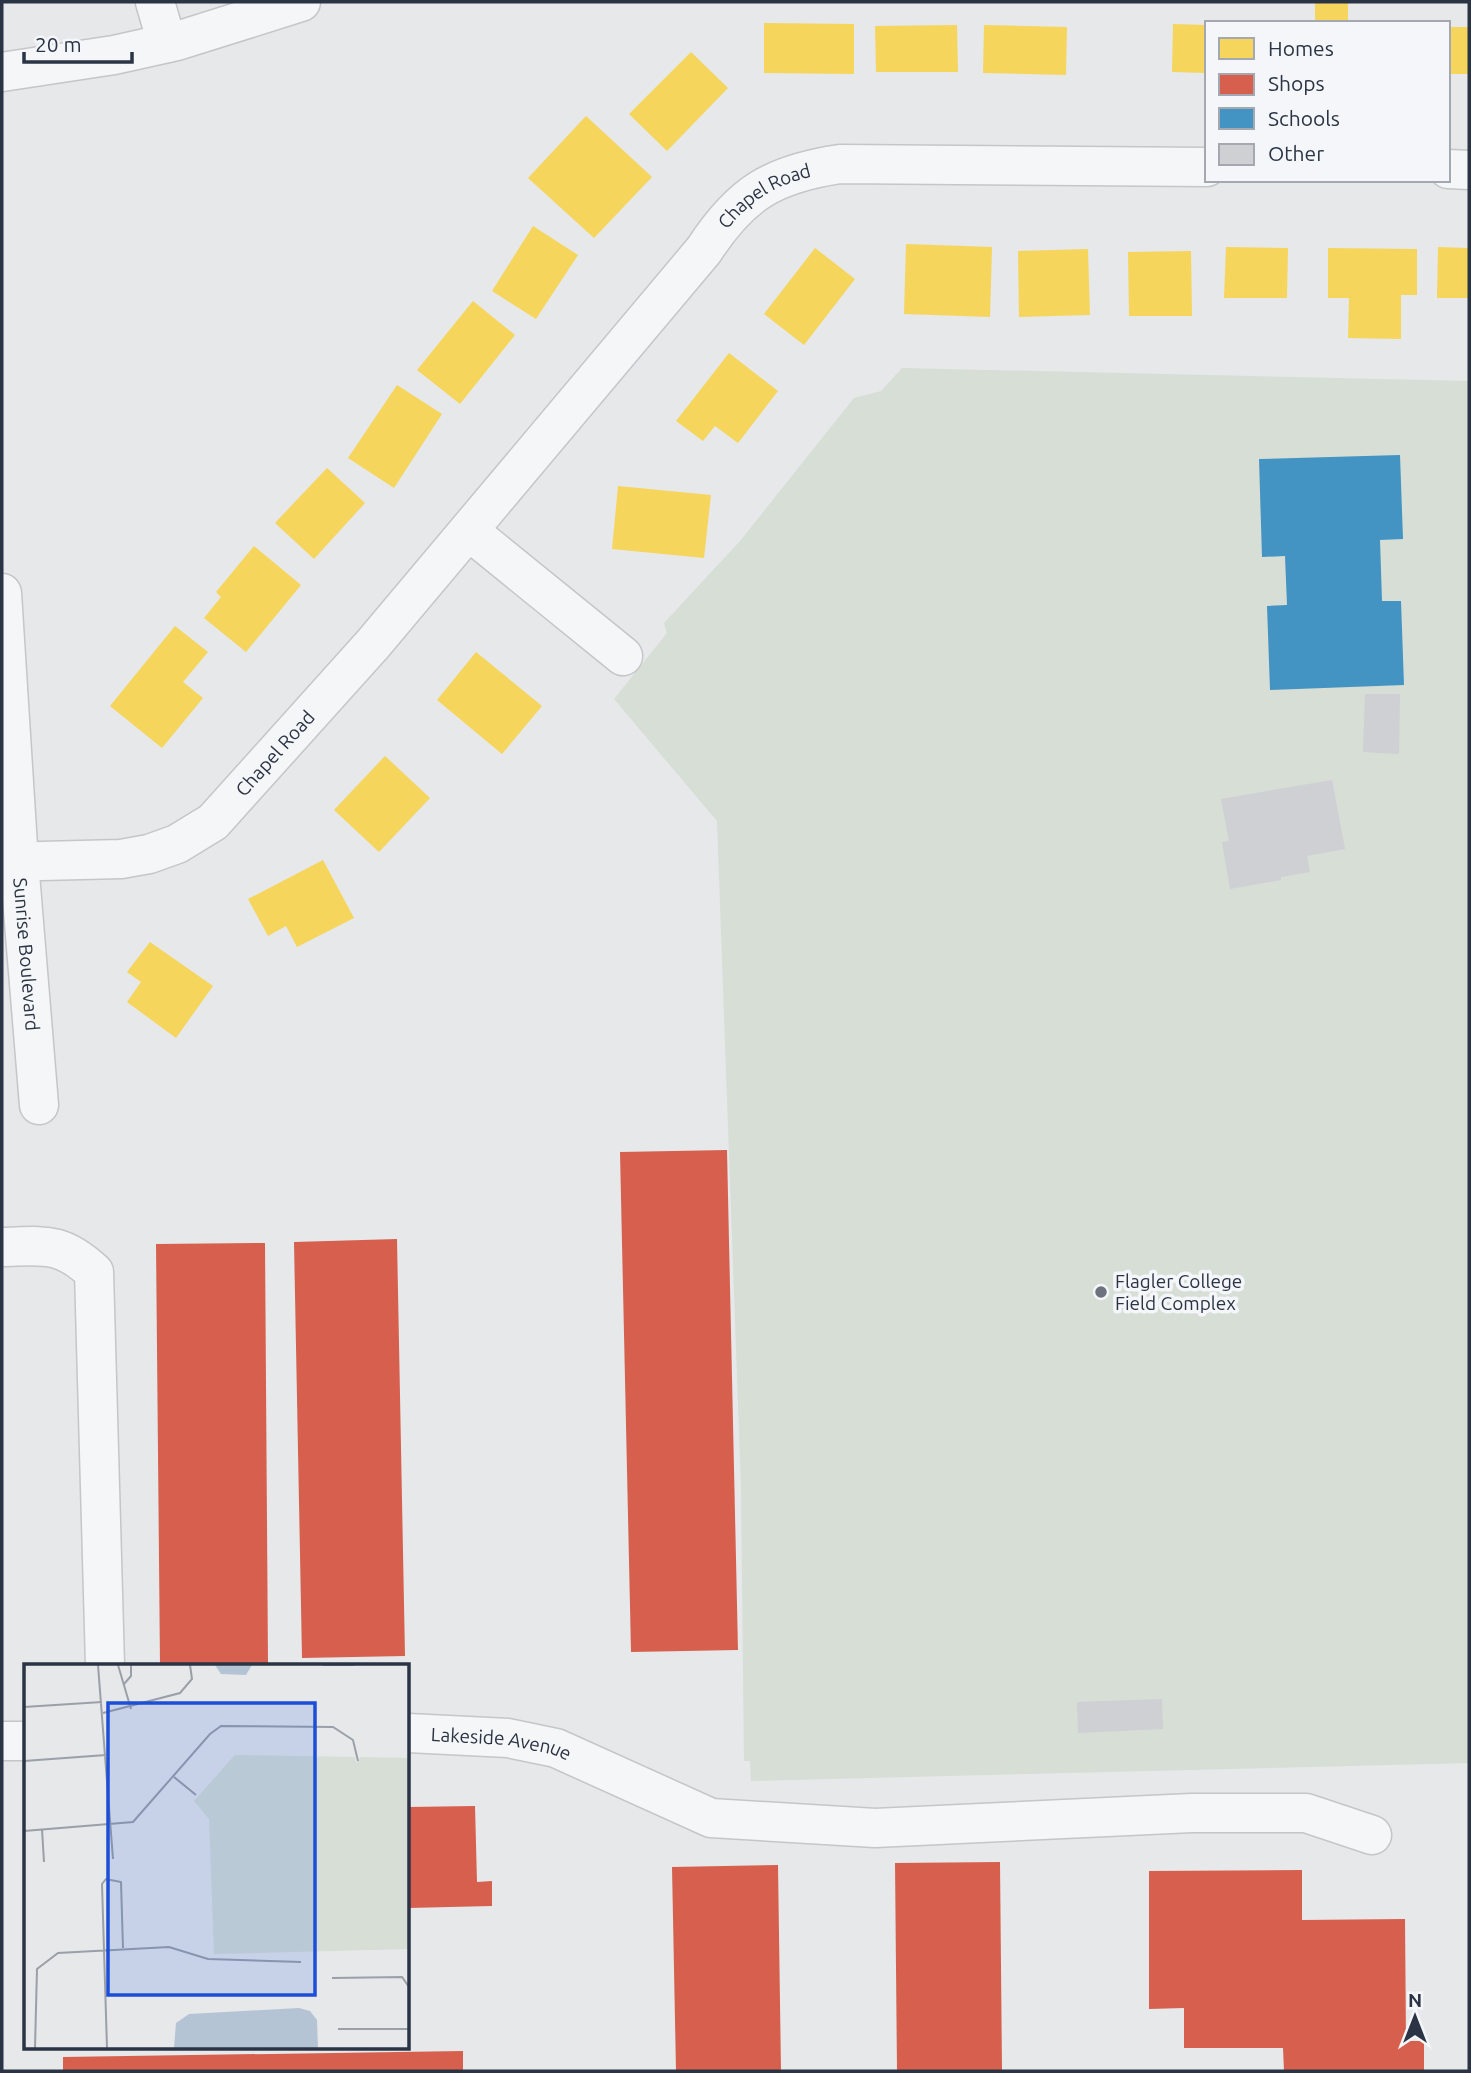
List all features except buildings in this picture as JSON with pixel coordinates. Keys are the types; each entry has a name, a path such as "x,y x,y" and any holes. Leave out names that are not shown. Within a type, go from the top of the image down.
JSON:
{"street":[{"path":"155,2 167,43"},
{"path":"2,72 114,55 167,43 302,2"},
{"name":"Chapel Road","path":"10,862 121,859 149,854 177,844 214,822 373,644 469,531 695,260 722,222 746,198 775,180 806,169 840,164 1205,167"},
{"path":"1450,169 1469,170"},
{"path":"469,531 623,656"},
{"name":"Sunrise Boulevard","path":"2,593 10,862 39,1105"},
{"path":"2,1247 54,1246 78,1257 94,1272 105,1664"},
{"name":"Lakeside Avenue","path":"410,1733 508,1738 556,1748 710,1818 875,1828 1192,1813 1306,1813 1373,1835"},
{"path":"2,1741 24,1741"}],"shaded area":[{"name":"Flagler College Field Complex","path":"902,368 1469,381 1469,1763 751,1781 750,1761 744,1761 741,1487 717,821 614,699 667,633 664,623 740,541 854,398 881,391"}],"place":[{"name":"Flagler College Field Complex","path":"1101,1292"}]}
